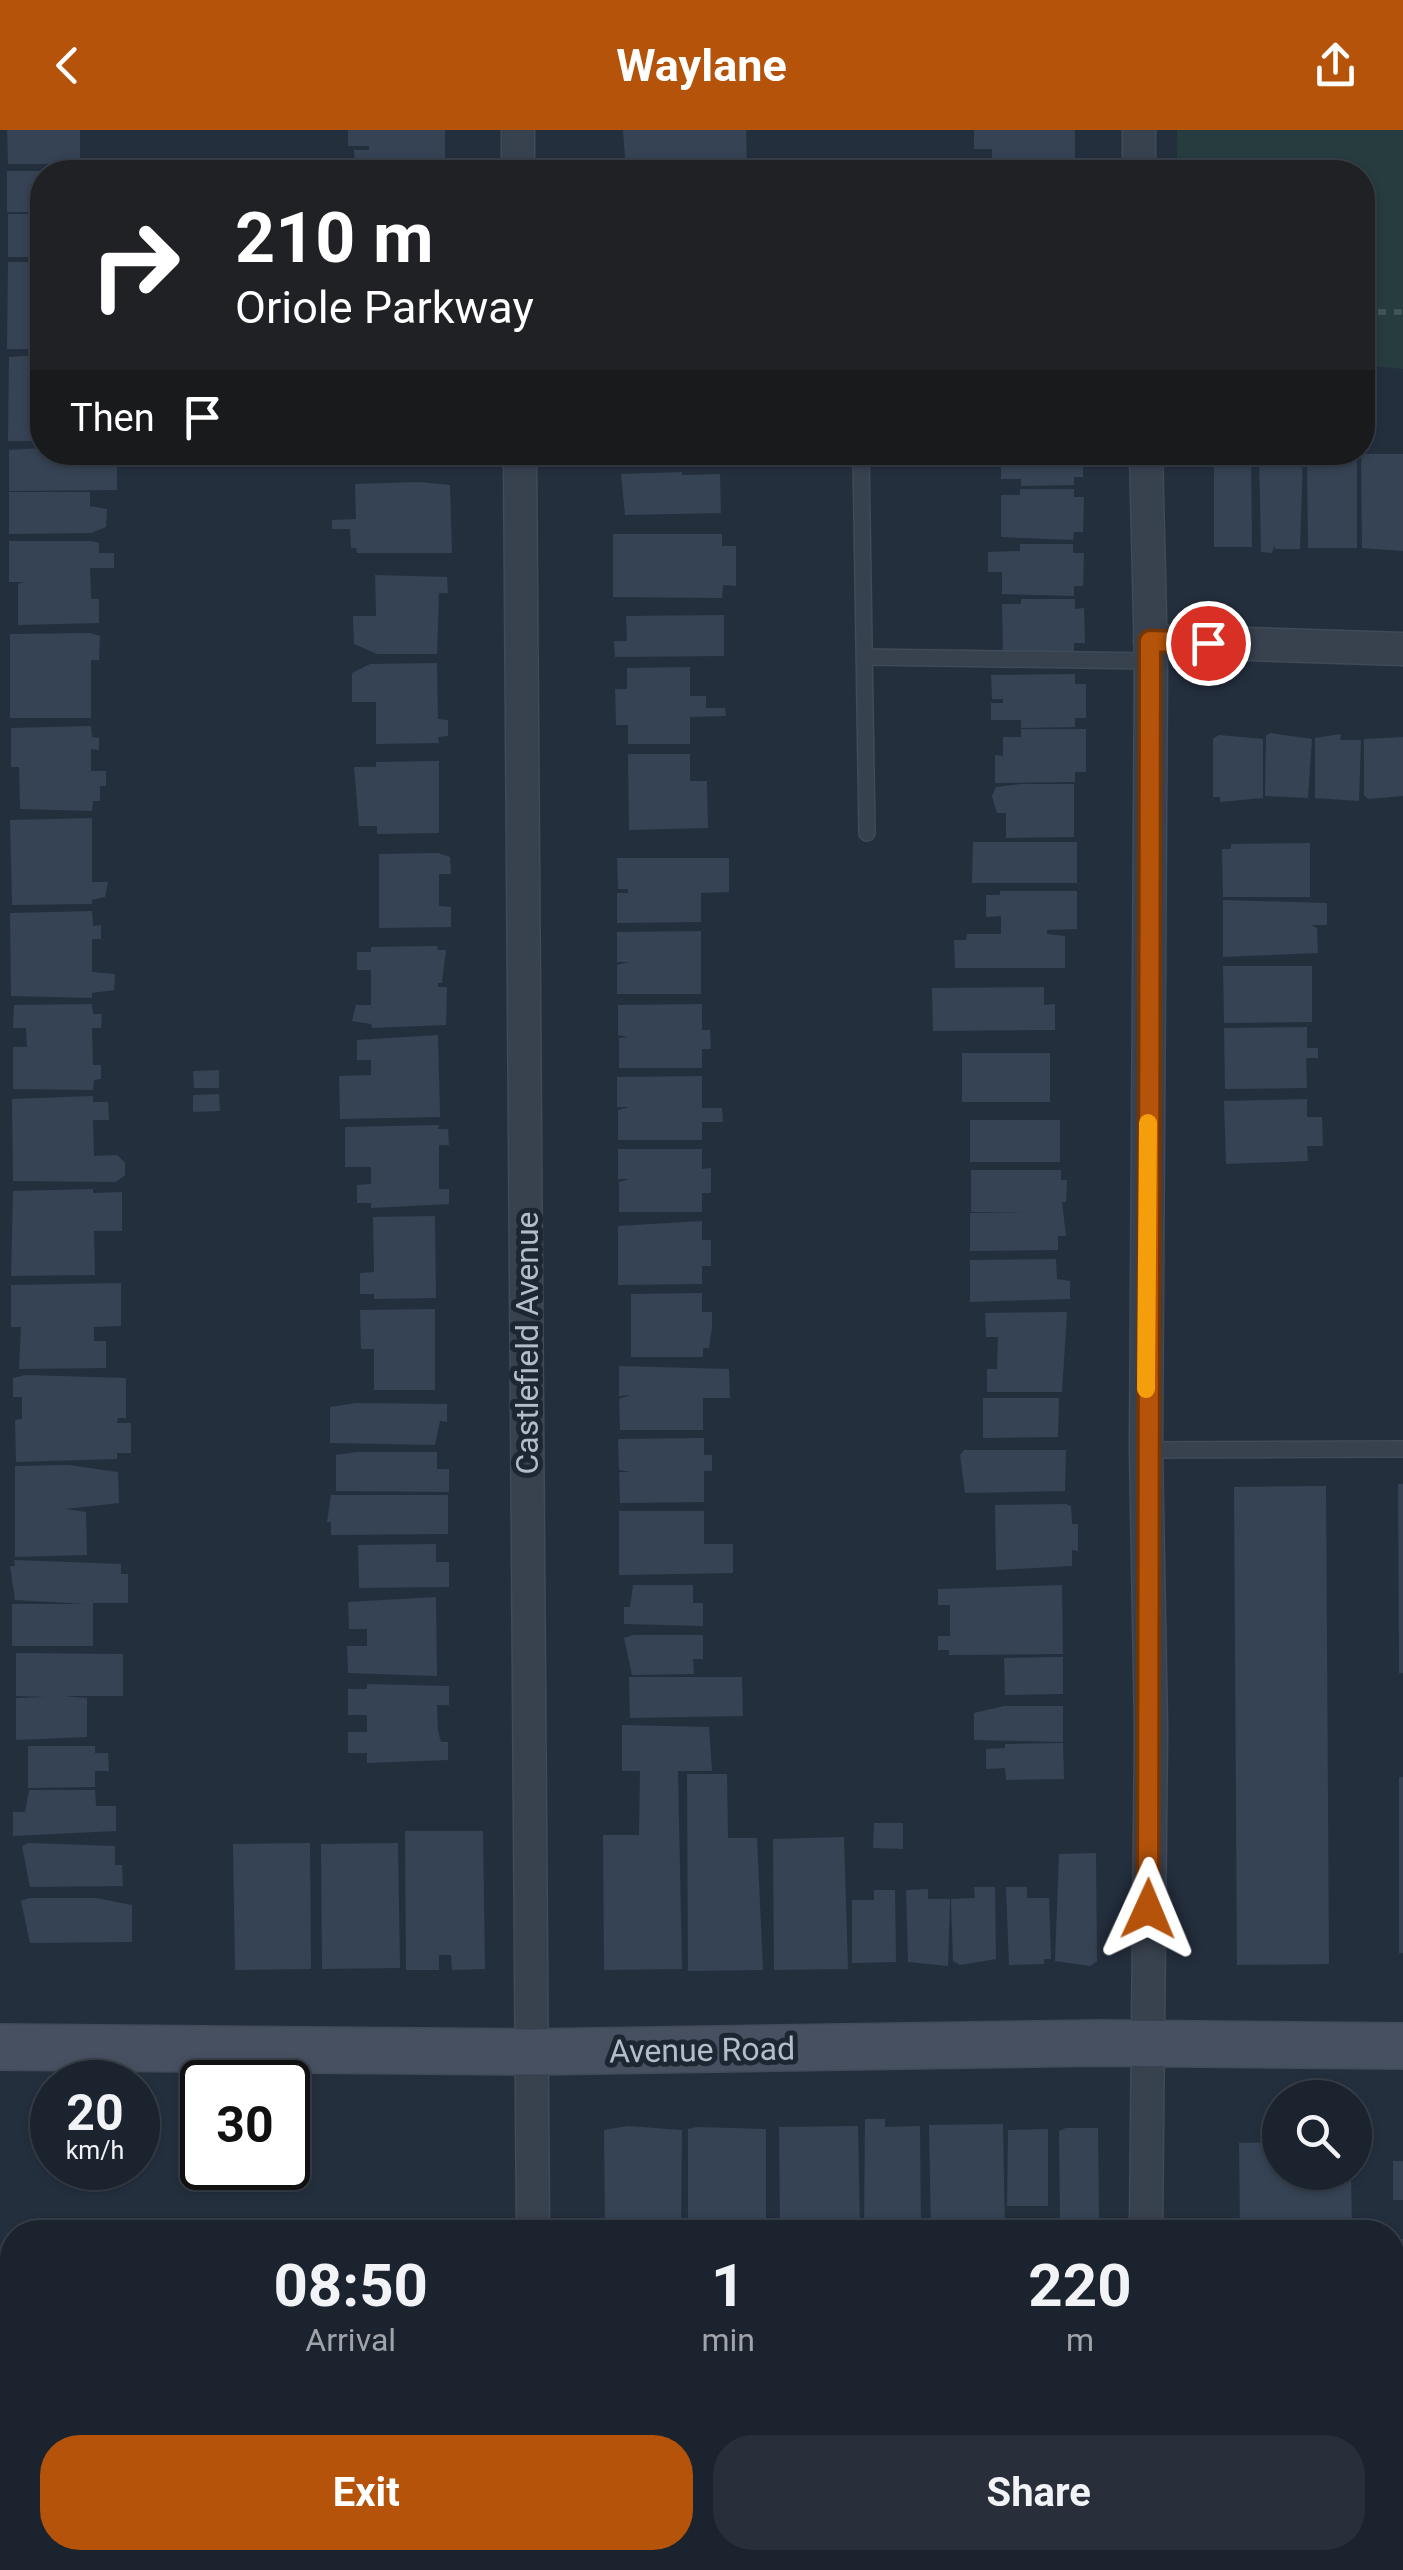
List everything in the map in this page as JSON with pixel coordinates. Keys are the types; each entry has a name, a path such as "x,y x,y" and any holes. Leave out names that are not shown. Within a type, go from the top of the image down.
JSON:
{"main road":[{"name":"Avenue Road","path":"0,2046 532,2052 1146,2043 1403,2046"}],"street":[{"path":"518,130 518,160"},
{"path":"1138,130 1139,160"},
{"name":"Castlefield Avenue","path":"520,465 533,2220"},
{"path":"1146,465 1150,651 1146,1450 1151,1730 1146,2220"},
{"path":"1150,651 1403,649"}],"lane":[{"path":"861,465 867,834"},
{"path":"867,658 1150,651"},
{"path":"1146,1450 1403,1450"}],"path":[{"path":"1375,312 1403,312"}],"green space":[{"path":"1177,130 1403,130 1403,369 1375,366 1375,160 1177,160"}],"building":[{"path":"7,130 80,130 80,160 8,164"},
{"path":"348,130 445,130 445,160 355,160 354,150 369,150 369,146 348,146"},
{"path":"623,130 746,130 747,160 625,160"},
{"path":"974,130 1075,130 1075,160 992,160 992,149 974,149"},
{"path":"7,171 30,171 30,212 7,212"},
{"path":"8,214 30,214 30,257 8,257"},
{"path":"8,262 30,262 30,349 7,349"},
{"path":"30,356 30,441 8,441 9,357"},
{"path":"30,449 30,465 117,465 117,490 9,491 9,450"},
{"path":"1375,454 1403,454 1403,551 1362,548 1361,465 1375,465"},
{"path":"1001,465 1083,465 1083,477 1074,477 1074,485 1021,486 1021,479 1001,479"},
{"path":"1214,465 1251,465 1252,547 1214,547"},
{"path":"1259,465 1303,465 1300,549 1275,549 1275,545 1272,553 1261,552"},
{"path":"1307,465 1357,465 1357,548 1308,548"},
{"path":"621,474 720,474 721,513 625,515"},
{"path":"355,484 450,485 452,553 357,553 356,548 351,548 350,529 332,529 332,520 356,519"},
{"path":"1020,489 1074,489 1074,497 1084,497 1083,532 1074,532 1073,540 1001,537 1001,495 1020,495"},
{"path":"9,492 90,492 90,506 107,509 106,527 91,533 9,534"},
{"path":"613,534 722,534 722,546 736,546 736,586 723,585 722,598 613,597"},
{"path":"9,541 91,541 99,543 99,553 114,553 114,568 90,568 91,599 99,599 99,623 18,625 18,584 23,582 9,582"},
{"path":"1020,544 1073,544 1073,553 1084,553 1083,586 1074,586 1074,596 1002,594 1002,572 988,572 988,552 1020,551"},
{"path":"375,575 447,577 448,593 439,593 437,654 377,654 354,644 353,616 376,616"},
{"path":"1021,599 1075,599 1075,609 1084,608 1085,643 1074,643 1074,651 1003,652 1002,604 1021,604"},
{"path":"724,615 724,656 615,657 614,641 627,641 626,616"},
{"path":"10,634 100,636 99,660 91,660 91,718 10,718"},
{"path":"437,663 438,719 448,720 448,736 438,737 439,743 376,744 376,702 352,702 352,673 370,664"},
{"path":"690,667 690,696 706,696 706,708 725,708 726,716 690,717 690,744 628,744 628,725 616,725 615,689 627,689 627,668"},
{"path":"1075,674 1075,684 1086,684 1086,718 1075,718 1075,727 1021,728 1021,720 991,720 991,703 1003,703 1003,699 992,699 991,675"},
{"path":"91,726 92,737 99,738 99,750 91,749 91,771 106,771 106,786 100,786 100,801 93,801 92,811 20,809 19,767 11,767 11,728"},
{"path":"1021,729 1086,729 1086,772 1075,772 1075,782 995,783 995,755 1003,756 1003,737 1021,737"},
{"path":"1270,733 1312,739 1308,798 1265,796 1266,736"},
{"path":"1341,734 1340,740 1361,740 1359,801 1315,798 1315,738"},
{"path":"1219,735 1263,739 1263,798 1220,802 1220,797 1213,797 1213,739"},
{"path":"1403,737 1403,796 1368,799 1364,795 1364,739"},
{"path":"628,754 690,754 690,781 707,781 708,828 629,830"},
{"path":"439,761 439,833 377,834 377,826 359,826 354,767 376,767 376,762"},
{"path":"1074,784 1074,837 1006,838 1006,813 997,813 992,796 996,787"},
{"path":"92,818 92,882 108,882 105,897 92,900 92,904 12,905 10,820"},
{"path":"973,842 1077,842 1077,883 972,883"},
{"path":"1310,843 1310,897 1223,897 1222,849 1231,849 1231,844"},
{"path":"438,853 450,857 451,874 439,874 439,906 451,907 451,927 379,928 379,854"},
{"path":"617,858 729,858 729,892 701,893 701,922 617,923 617,893 628,893 628,889 618,889"},
{"path":"1000,891 1077,891 1077,929 1047,930 1047,934 1065,936 1065,968 955,968 954,940 966,940 967,934 1001,934 1001,916 986,917 986,895 1000,895"},
{"path":"1223,900 1327,903 1327,925 1311,925 1317,928 1318,953 1223,957"},
{"path":"92,911 93,926 101,925 101,939 92,939 92,972 115,974 114,990 92,993 92,998 11,996 10,913"},
{"path":"701,931 701,994 617,994 617,965 629,962 617,962 617,932"},
{"path":"437,946 438,950 446,950 442,983 438,987 447,987 446,1025 372,1028 371,1024 352,1021 356,1005 371,1005 371,970 357,970 357,952 371,952 371,947"},
{"path":"1223,966 1312,966 1312,1022 1224,1023"},
{"path":"1044,987 1044,1005 1055,1004 1055,1030 933,1031 932,988"},
{"path":"92,1004 93,1014 102,1014 101,1028 92,1028 93,1065 101,1065 101,1079 94,1080 93,1090 13,1089 13,1047 27,1047 26,1028 13,1028 14,1005"},
{"path":"702,1004 702,1030 710,1030 711,1049 702,1049 702,1068 619,1068 619,1038 628,1037 618,1035 618,1005"},
{"path":"1307,1027 1307,1048 1318,1048 1318,1058 1306,1058 1307,1088 1225,1089 1224,1028"},
{"path":"438,1035 440,1117 340,1119 339,1076 371,1075 371,1060 357,1060 357,1040"},
{"path":"962,1053 1050,1053 1050,1102 962,1102"},
{"path":"219,1070 219,1088 194,1088 193,1071"},
{"path":"702,1076 702,1108 722,1108 723,1122 702,1122 702,1140 618,1140 618,1110 629,1107 617,1107 617,1077"},
{"path":"219,1094 220,1111 193,1112 193,1095"},
{"path":"93,1096 93,1102 108,1102 109,1120 93,1120 94,1156 117,1155 125,1163 125,1175 116,1182 13,1181 12,1099"},
{"path":"1307,1099 1307,1117 1322,1117 1323,1146 1307,1146 1308,1161 1226,1164 1224,1101"},
{"path":"970,1120 1060,1120 1060,1162 970,1162"},
{"path":"439,1125 438,1129 448,1129 449,1145 439,1145 439,1189 449,1189 449,1204 371,1208 371,1203 357,1203 357,1185 371,1184 371,1167 345,1167 345,1127"},
{"path":"618,1149 702,1149 702,1169 711,1168 711,1193 702,1193 702,1212 619,1212 619,1182 629,1179 618,1179"},
{"path":"971,1170 1061,1170 1061,1180 1067,1180 1066,1202 1062,1202 1066,1236 1058,1236 1058,1250 970,1251 970,1213 1028,1213 971,1212"},
{"path":"93,1189 93,1193 122,1192 122,1231 94,1231 95,1275 11,1276 13,1191"},
{"path":"435,1216 436,1298 374,1299 374,1294 360,1294 360,1273 374,1272 373,1217"},
{"path":"702,1221 702,1240 711,1240 711,1266 702,1266 702,1284 618,1285 618,1226"},
{"path":"1056,1259 1057,1279 1070,1281 1070,1299 970,1302 970,1260"},
{"path":"121,1283 121,1326 94,1327 94,1341 106,1341 106,1368 19,1369 21,1327 11,1327 11,1285"},
{"path":"702,1293 702,1312 712,1312 709,1348 703,1348 703,1357 631,1357 631,1294"},
{"path":"435,1309 435,1390 374,1390 374,1349 361,1349 360,1310"},
{"path":"1067,1312 1062,1392 987,1392 987,1369 997,1369 998,1337 986,1337 985,1313"},
{"path":"619,1366 729,1369 730,1398 703,1398 703,1430 620,1430 619,1399 630,1395 619,1396"},
{"path":"13,1378 126,1378 126,1418 118,1418 117,1423 131,1423 131,1453 117,1453 117,1459 16,1462 15,1420 22,1419 22,1397 13,1397"},
{"path":"983,1398 1059,1398 1058,1437 983,1438"},
{"path":"356,1403 447,1404 447,1422 440,1421 435,1445 330,1443 330,1407"},
{"path":"704,1438 704,1455 712,1455 712,1471 704,1471 704,1502 620,1503 619,1472 631,1472 619,1470 618,1439"},
{"path":"964,1450 1066,1450 1065,1491 965,1493 960,1455"},
{"path":"437,1452 437,1469 449,1469 449,1492 336,1491 336,1455"},
{"path":"68,1465 118,1472 119,1503 66,1509 86,1512 87,1555 15,1557 15,1466"},
{"path":"1398,1484 1403,1484 1403,1673 1399,1673"},
{"path":"1326,1486 1329,1964 1237,1965 1234,1487"},
{"path":"331,1495 448,1495 448,1534 331,1535 331,1522 327,1522"},
{"path":"995,1505 1071,1506 1072,1524 1078,1524 1078,1551 1072,1550 1072,1566 996,1570"},
{"path":"619,1511 704,1511 704,1544 733,1544 733,1573 619,1575"},
{"path":"436,1544 436,1562 449,1562 449,1587 359,1588 358,1545"},
{"path":"14,1560 121,1564 121,1574 128,1574 128,1603 93,1603 93,1646 12,1646 12,1604 86,1604 15,1600 10,1566 15,1566"},
{"path":"633,1585 693,1585 693,1603 703,1603 703,1626 624,1624 624,1607 630,1607"},
{"path":"1062,1585 1063,1654 949,1655 949,1650 938,1650 938,1636 950,1636 950,1605 938,1605 938,1589"},
{"path":"436,1597 437,1676 348,1673 347,1646 367,1646 367,1629 349,1629 348,1602"},
{"path":"703,1635 703,1659 693,1659 694,1674 632,1675 624,1638"},
{"path":"16,1653 123,1654 123,1696 64,1696 87,1698 87,1737 16,1740 16,1698 45,1697 16,1696"},
{"path":"1063,1657 1063,1694 1005,1695 1004,1658"},
{"path":"629,1677 742,1677 743,1716 630,1718"},
{"path":"367,1684 449,1686 449,1705 437,1705 438,1731 441,1742 448,1742 448,1760 367,1763 367,1753 348,1753 348,1732 367,1732 367,1715 348,1715 348,1689 367,1689"},
{"path":"1004,1706 1063,1706 1063,1742 974,1740 974,1713"},
{"path":"622,1725 709,1727 712,1771 678,1771 682,1969 604,1970 603,1835 639,1835 640,1771 622,1771"},
{"path":"1063,1743 1064,1779 1006,1780 1005,1768 986,1769 986,1749 1005,1748 1005,1744"},
{"path":"28,1746 95,1746 95,1753 108,1753 109,1771 95,1771 95,1787 28,1788"},
{"path":"687,1774 727,1774 728,1838 757,1838 763,1970 688,1971"},
{"path":"1399,1777 1403,1777 1403,1953 1399,1953"},
{"path":"29,1790 95,1790 96,1806 116,1806 116,1831 13,1836 13,1812 25,1812"},
{"path":"874,1823 903,1823 903,1849 873,1848"},
{"path":"405,1831 483,1831 485,1969 452,1970 451,1955 439,1955 439,1970 406,1970"},
{"path":"844,1837 848,1969 774,1970 773,1839"},
{"path":"310,1843 311,1969 235,1970 233,1844"},
{"path":"398,1843 400,1968 322,1969 321,1844"},
{"path":"22,1846 115,1846 115,1865 122,1865 123,1886 30,1887"},
{"path":"1096,1853 1097,1961 1090,1966 1055,1961 1059,1854"},
{"path":"974,1887 995,1887 996,1959 960,1965 953,1961 951,1899 975,1898"},
{"path":"1006,1887 1027,1887 1027,1898 1049,1898 1051,1959 1044,1959 1044,1964 1009,1965"},
{"path":"928,1889 928,1899 950,1899 948,1966 908,1962 906,1890"},
{"path":"874,1890 895,1890 896,1962 852,1963 852,1900 874,1900"},
{"path":"96,1898 132,1905 132,1942 30,1943 21,1901"},
{"path":"865,2119 885,2119 885,2127 920,2126 921,2220 864,2220"},
{"path":"1003,2124 1005,2220 931,2220 929,2125"},
{"path":"628,2126 682,2130 681,2220 605,2220 604,2130"},
{"path":"858,2126 860,2220 780,2220 779,2127"},
{"path":"1098,2128 1099,2220 1060,2220 1059,2131"},
{"path":"688,2129 766,2129 766,2220 688,2220"},
{"path":"1048,2129 1048,2206 1007,2206 1008,2130"},
{"path":"1262,2142 1262,2190 1351,2190 1352,2220 1240,2220 1239,2143"},
{"path":"1393,2161 1403,2161 1403,2200 1393,2200"}],"slow traffic":[{"path":"1146,1389 1148,1123"}],"route":[{"path":"1148,1909 1150,641 1208,643"}]}
